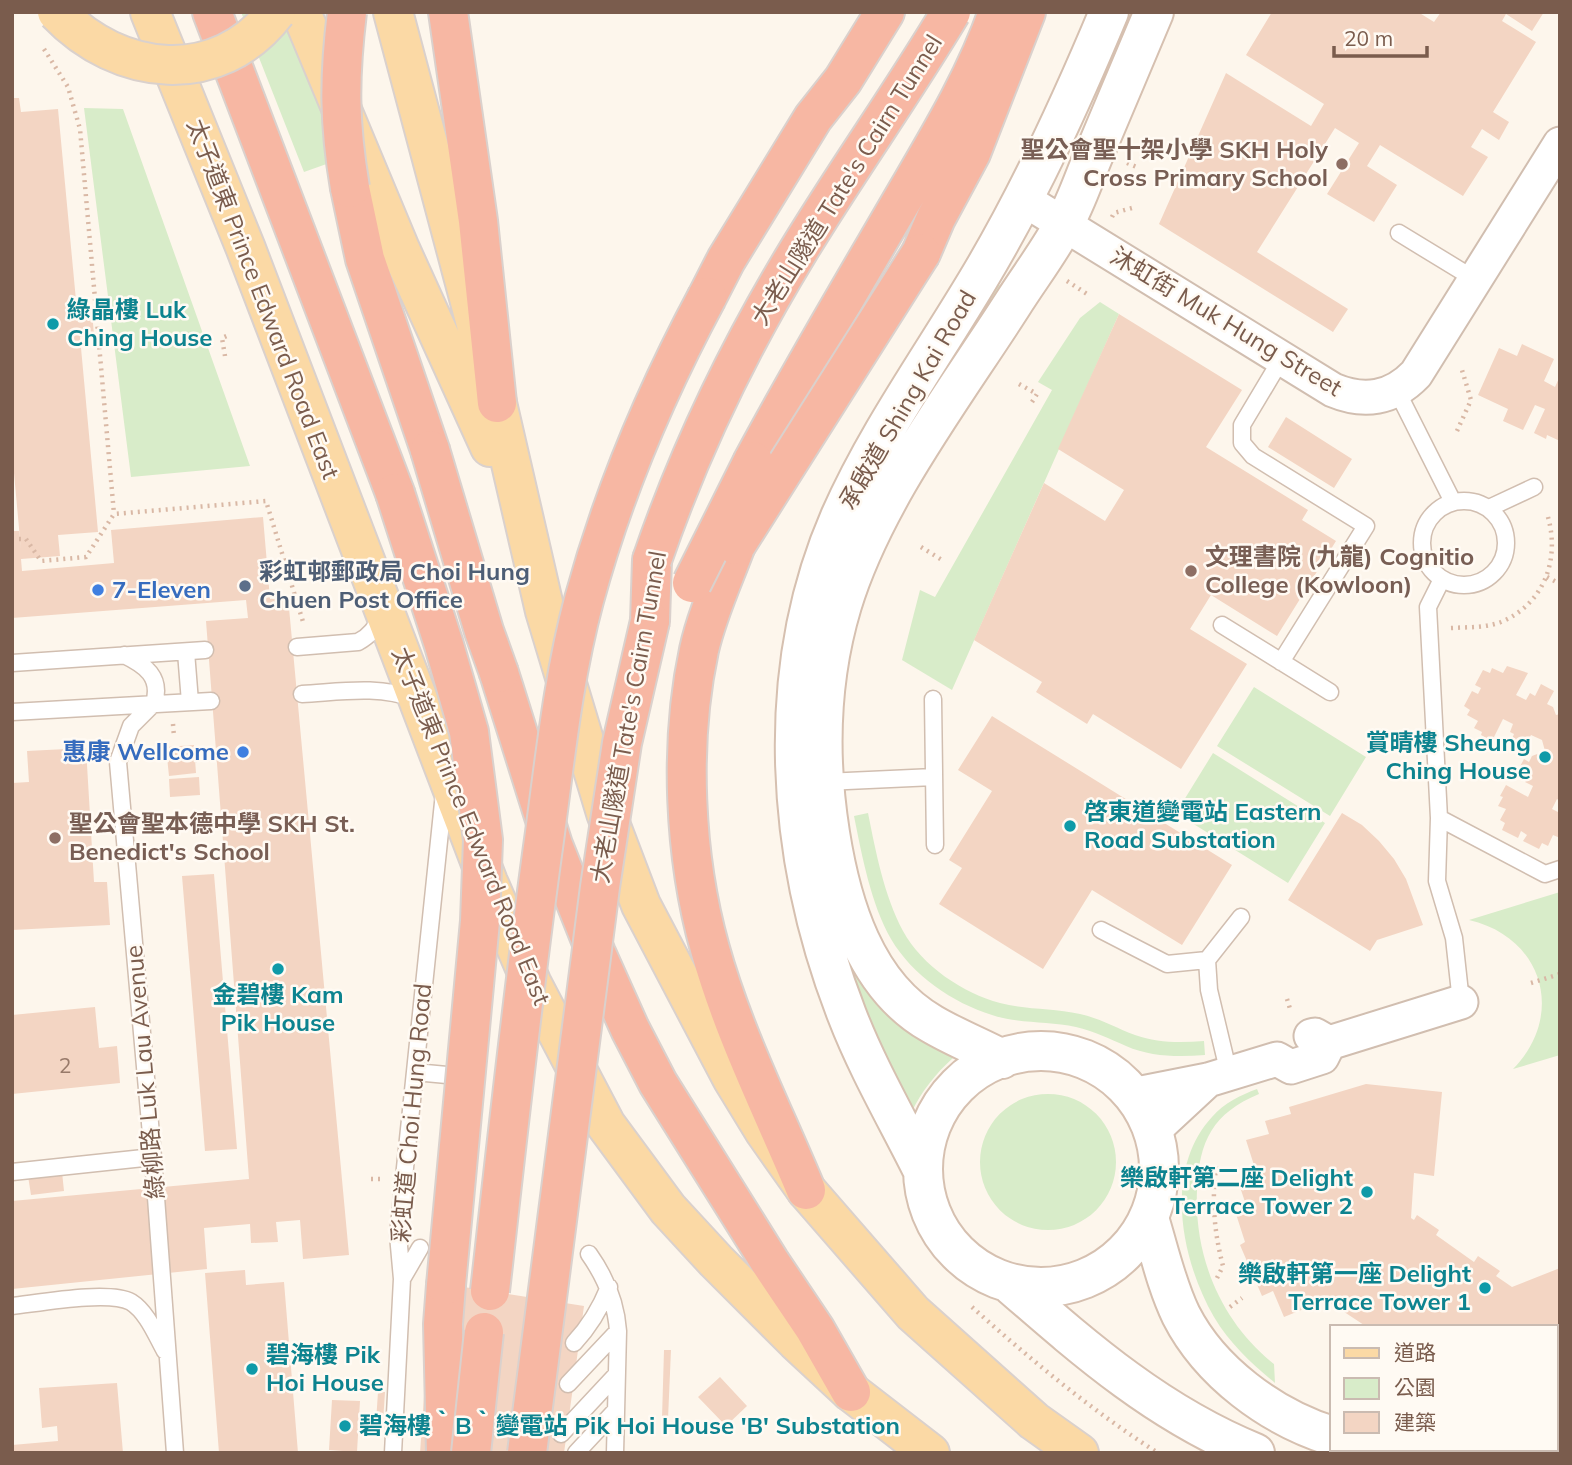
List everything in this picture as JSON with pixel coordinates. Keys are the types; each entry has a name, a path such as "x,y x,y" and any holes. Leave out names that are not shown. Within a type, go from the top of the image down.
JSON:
{"highway":[{"path":"212,12 395,492 459,694 473,752 484,857 443,1324 446,1453"},
{"path":"347,12 341,54 342,138 365,259 430,450 484,631 553,845 596,953 658,1083 815,1329 851,1392"},
{"path":"448,12 478,221 497,403"},
{"path":"813,118 857,12"},
{"path":"471,1453 529,943 566,681 583,602 630,460 675,357 726,260 813,118 843,80 885,12"},
{"name":"大老山隧道 Tate's Cairn Tunnel","path":"527,1453 600,887 622,743 650,621 652,559 688,463 718,398 797,253 905,88 951,12"},
{"path":"952,111 980,12"},
{"path":"650,621 692,583 796,382 952,111 998,12"},
{"path":"806,1190 752,1063 710,950 702,916 690,838 686,784 699,651 736,545 921,253 936,218 971,153 1026,12"}],"main road":[{"name":"太子道東 Prince Edward Road East","path":"150,12 246,249 446,774 532,984 606,1125 676,1218 778,1324 851,1392 930,1453"},
{"path":"49,28 92,41 114,54 140,62 182,65 219,57 238,47 276,12"},
{"path":"301,12 400,249 526,522"},
{"path":"393,12 497,403 545,611 606,813 641,905 732,1077 765,1132 806,1190 913,1313 1034,1421 1079,1453"},
{"name":"承啟道 Shing Kai Road","path":"922,1167 847,1015 822,939 812,897 796,788 796,707 808,622 818,579 840,518 883,436 983,271 1023,199 1070,104 1108,12"},
{"name":"承啟道 Shing Kai Road","path":"1002,1059 931,1023 893,992 877,972 853,926 841,887 830,834 824,782 823,725 826,684 843,604 857,566 911,461 1065,223 1154,12"},
{"path":"1050,1051 1074,1055 1096,1064 1116,1078 1144,1111 1153,1131 1159,1160 1158,1189 1149,1217 1131,1246 1107,1268 1076,1283 1043,1288 1010,1284 981,1272 956,1252 937,1227 926,1198 922,1167 925,1138 936,1112 954,1088 976,1071 1002,1059 1025,1052 1050,1051"},
{"path":"1149,1217 1173,1296 1181,1315 1205,1351 1242,1388 1288,1416 1330,1435"},
{"path":"1010,1284 1121,1377 1160,1404 1255,1453"}],"street":[{"path":"1397,391 1416,374 1560,144"},
{"name":"沐虹街 Muk Hung Street","path":"1023,199 1333,390 1358,398 1372,398 1397,391"},
{"path":"1132,1095 1219,1077 1277,1059 1284,1045 1315,1035 1329,1043 1461,1002"},
{"path":"1153,1131 1219,1077"}],"lane":[{"path":"1399,233 1476,280"},
{"path":"1281,662 1366,526 1253,456 1242,443 1242,425 1282,358"},
{"path":"1397,391 1452,502"},
{"path":"1489,508 1534,487"},
{"path":"1465,500 1489,508 1501,521 1507,538 1505,556 1498,569 1486,579 1472,584 1457,584 1442,579 1431,570 1424,558 1424,530 1430,517 1452,502 1465,500"},
{"path":"1442,579 1429,607 1439,818 1437,881 1454,938 1461,1002"},
{"path":"297,647 358,642 366,638 376,626 384,610"},
{"path":"1222,625 1330,692"},
{"path":"12,663 205,650"},
{"path":"186,652 190,702"},
{"path":"123,655 141,663 151,673 156,684 154,703"},
{"path":"302,694 376,690 397,692 417,700"},
{"path":"933,699 935,845"},
{"path":"12,712 211,701"},
{"name":"綠柳路 Luk Lau Avenue","path":"154,703 131,726 118,762 153,1157 175,1453"},
{"name":"彩虹道 Choi Hung Road","path":"393,1453 402,1279 398,1236 446,774"},
{"path":"824,782 934,777"},
{"path":"1439,818 1545,874 1560,869"},
{"path":"1219,1077 1207,960 1241,917"},
{"path":"1101,930 1167,964 1207,960"},
{"path":"415,1072 471,1077"},
{"path":"12,1172 153,1157"},
{"path":"402,1279 420,1248"},
{"path":"589,1254 609,1287 617,1312 615,1453"},
{"path":"575,1343 595,1316 609,1287"},
{"path":"12,1306 108,1296 131,1302 149,1322 168,1356"},
{"path":"568,1384 618,1331"},
{"path":"561,1434 617,1374"},
{"path":"576,1453 616,1410"}],"path":[{"path":"12,539 26,540 41,561 86,557 114,514 80,129 49,28"},
{"path":"225,356 222,338 229,335"},
{"path":"1457,431 1471,400 1462,370"},
{"path":"1019,384 1037,394 1032,402"},
{"path":"114,514 266,501 305,630"},
{"path":"1430,629 1482,627 1499,623 1528,605 1547,577 1553,547 1548,517"},
{"path":"921,547 943,560"},
{"path":"1547,577 1560,584"},
{"path":"195,760 217,759"},
{"path":"1531,983 1560,974"},
{"path":"1217,1162 1214,1219 1223,1266 1217,1278"},
{"path":"371,1179 382,1179"},
{"path":"1230,1307 1242,1298"},
{"path":"972,1307 1102,1416 1158,1453"}],"green space":[{"path":"241,12 289,12 349,156 304,172"},
{"path":"84,108 123,109 250,466 131,477"},
{"path":"990,279 1004,288 891,461 860,522 843,563 831,606 821,650 816,694 813,738 820,827 831,884 844,926 862,965 888,1001 919,1032 954,1057 930,1083 911,1113 865,1029 841,968 823,906 811,842 805,777 806,712 814,648 828,584 850,523 875,473"},
{"path":"1100,302 1119,314 952,690 902,660 920,590 935,597 1052,390 1038,382 1080,318"},
{"path":"1254,687 1366,757 1330,816 1217,746"},
{"path":"1213,753 1325,823 1288,883 1176,813"},
{"path":"868,813 881,874 896,917 911,944 932,967 958,985 1000,1003 1080,1014 1152,1040 1204,1041 1205,1055 1155,1054 1135,1050 1076,1027 1002,1018 977,1010 935,986 900,952 878,911 854,816"},
{"path":"1560,892 1560,1055 1513,1069 1529,1048 1539,1025 1542,1003 1539,981 1529,960 1515,943 1494,929 1469,920"},
{"path":"1257,1089 1259,1094 1230,1110 1220,1120 1205,1143 1198,1173 1197,1215 1200,1240 1214,1286 1239,1329 1274,1364 1275,1383 1242,1353 1214,1317 1193,1269 1182,1216 1182,1189 1187,1163 1197,1138 1222,1108"},
{"path":"1048,1094 1074,1099 1096,1114 1111,1136 1116,1162 1111,1188 1096,1210 1074,1225 1048,1230 1022,1225 1000,1210 985,1188 980,1162 985,1136 1000,1114 1022,1099"}],"building":[{"name":"聖公會聖十架小學 SKH Holy Cross Primary School","path":"1272,12 1418,12 1434,22 1441,12 1544,12 1532,31 1506,14 1502,21 1536,42 1493,112 1509,122 1499,140 1482,129 1471,147 1488,157 1463,196 1380,145 1367,166 1397,185 1374,222 1327,194 1359,143 1335,128 1257,252 1348,309 1333,332 1159,224 1226,73 1311,126 1324,104 1246,55"},
{"name":"金碧樓 Kam Pik House","path":"12,98 19,98 21,112 58,109 77,311 92,310 94,336 80,337 98,532 58,535 60,556 21,559 22,571 114,563 111,530 263,517 270,599 288,597 349,1255 303,1259 300,1220 276,1222 278,1242 251,1243 250,1224 204,1228 207,1269 12,1289 12,1201 249,1179 206,621 248,618 246,600 12,618 12,531 19,531 21,550 12,451"},
{"name":"文理書院 (九龍) Cognitio College (Kowloon)","path":"1119,314 1242,390 1206,447 1308,510 1302,520 1336,541 1277,636 1211,595 1190,629 1247,664 1181,769 1093,714 1087,724 1036,692 1042,682 974,640 1044,483 1105,521 1124,490 1058,449"},
{"path":"1522,344 1554,359 1544,381 1555,387 1560,376 1560,441 1547,435 1546,439 1534,433 1545,409 1535,405 1523,430 1503,421 1508,409 1478,395 1499,348 1517,356"},
{"path":"1286,417 1352,459 1334,488 1268,447"},
{"name":"賞晴樓 Sheung Ching House","path":"1507,666 1528,673 1516,695 1526,700 1530,693 1535,696 1541,684 1554,691 1547,704 1553,707 1556,715 1560,714 1560,801 1557,799 1552,809 1560,813 1560,838 1553,835 1548,846 1542,843 1539,849 1523,841 1527,835 1521,831 1518,838 1502,830 1505,823 1500,820 1506,809 1498,806 1506,785 1528,797 1533,786 1525,782 1528,777 1517,772 1524,759 1529,762 1532,756 1545,751 1542,740 1531,735 1521,753 1509,746 1514,734 1510,732 1513,724 1503,719 1492,741 1474,728 1478,721 1467,715 1470,710 1464,706 1472,691 1478,694 1481,688 1475,685 1483,670 1490,673 1492,668 1503,673"},
{"name":"啓東道變電站 Eastern Road Substation","path":"992,716 1232,865 1182,945 1092,890 1043,969 939,904 962,868 949,860 992,791 958,770"},
{"path":"194,745 196,773 169,776 166,747"},
{"name":"聖公會聖本德中學 SKH St. Benedict's School","path":"86,748 94,882 107,882 110,925 12,930 12,783 29,782 27,751"},
{"path":"199,777 200,795 170,797 169,779"},
{"path":"1342,813 1362,825 1394,859 1406,879 1423,925 1377,940 1370,951 1288,900"},
{"path":"214,874 237,1149 205,1151 182,876"},
{"path":"95,1007 99,1048 117,1046 120,1083 12,1094 12,1015"},
{"path":"1366,1084 1442,1092 1434,1176 1414,1173 1411,1218 1414,1220 1417,1215 1439,1230 1436,1235 1474,1262 1478,1256 1500,1271 1496,1276 1512,1287 1560,1268 1560,1408 1558,1325 1364,1325 1326,1300 1284,1317 1273,1291 1262,1296 1240,1245 1245,1242 1236,1214 1248,1211 1240,1187 1259,1181 1246,1140 1269,1134 1265,1121 1291,1114 1289,1107"},
{"path":"62,1172 64,1191 31,1195 28,1176"},
{"name":"碧海樓 Pik Hoi House","path":"245,1270 246,1285 284,1282 298,1453 219,1453 205,1273"},
{"path":"432,1282 584,1306 564,1453 420,1453"},
{"path":"664,1350 671,1350 668,1419 662,1418"},
{"path":"720,1377 747,1406 726,1426 698,1397"},
{"path":"117,1383 123,1453 12,1453 12,1445 58,1441 57,1426 42,1428 39,1388"},
{"path":"378,1392 385,1392 383,1422 376,1422"},
{"name":"碧海樓‵B‵變電站 Pik Hoi House 'B' Substation","path":"332,1400 360,1401 357,1452 329,1450"}],"place":[{"name":"聖公會聖十架小學 SKH Holy Cross Primary School","path":"1342,164"},
{"name":"綠晶樓 Luk Ching House","path":"53,324"},
{"name":"文理書院 (九龍) Cognitio College (Kowloon)","path":"1191,571"},
{"name":"彩虹邨郵政局 Choi Hung Chuen Post Office","path":"245,586"},
{"name":"7-Eleven","path":"98,590"},
{"name":"惠康 Wellcome","path":"243,752"},
{"name":"賞晴樓 Sheung Ching House","path":"1545,757"},
{"name":"啓東道變電站 Eastern Road Substation","path":"1070,826"},
{"name":"聖公會聖本德中學 SKH St. Benedict's School","path":"55,838"},
{"name":"金碧樓 Kam Pik House","path":"278,969"},
{"name":"樂啟軒第二座 Delight Terrace Tower 2","path":"1367,1192"},
{"name":"樂啟軒第一座 Delight Terrace Tower 1","path":"1485,1288"},
{"name":"碧海樓 Pik Hoi House","path":"252,1369"},
{"name":"碧海樓‵B‵變電站 Pik Hoi House 'B' Substation","path":"345,1426"}]}
